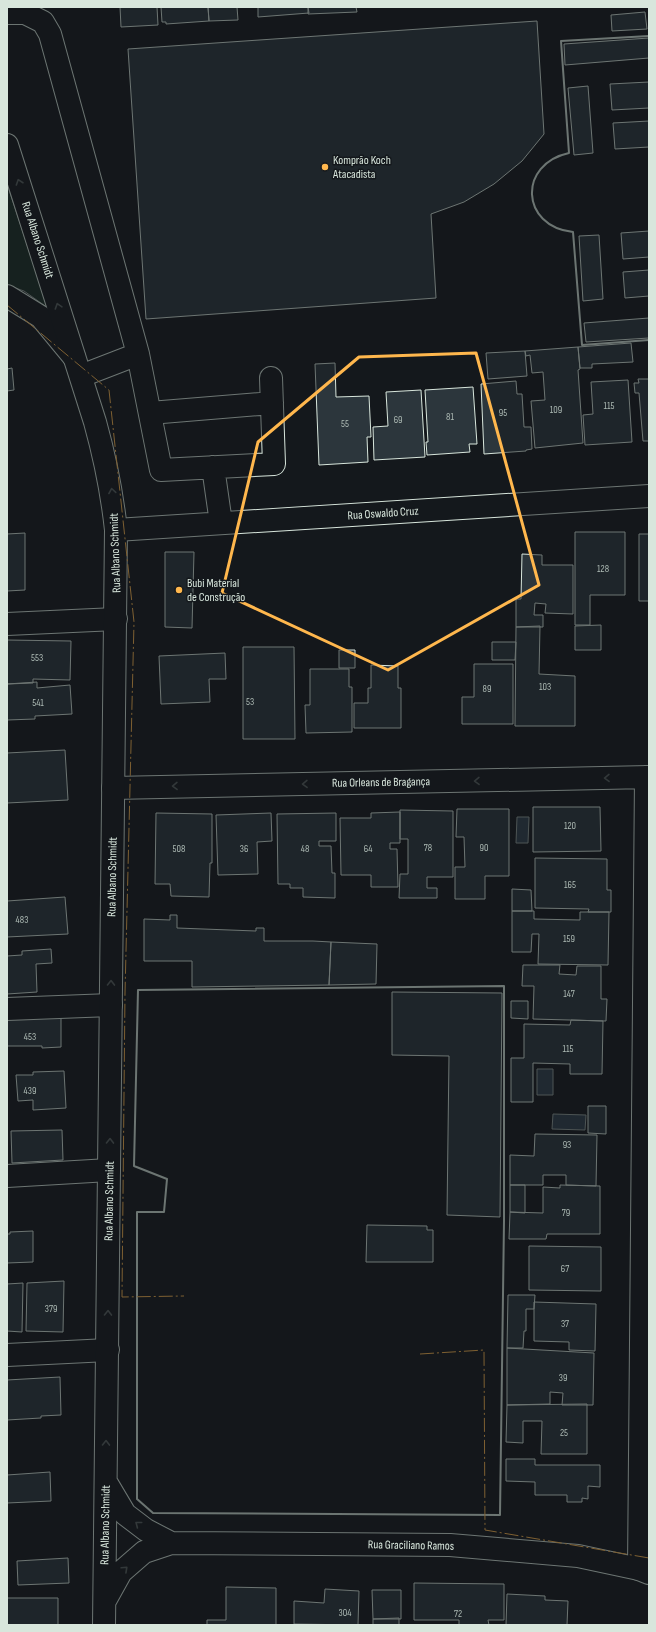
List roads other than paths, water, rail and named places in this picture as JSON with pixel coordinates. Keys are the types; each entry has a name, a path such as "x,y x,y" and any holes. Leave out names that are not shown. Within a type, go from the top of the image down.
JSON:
{"street":[{"path":"7,13 25,13 43,22 50,34 138,354 161,470 274,464 272,378"},
{"name":"Rua Albano Schmidt","path":"7,145 106,460 112,491 116,530 104,1625"},
{"path":"7,296 42,317 78,367 138,354"},
{"path":"150,413 272,404"},
{"path":"213,467 221,523"},
{"name":"Rua Oswaldo Cruz","path":"116,530 649,496"},
{"path":"7,624 116,619"},
{"path":"644,1571 648,777"},
{"name":"Rua Orleans de Bragança","path":"113,788 648,777"},
{"path":"7,1009 111,1005"},
{"path":"7,1176 109,1170"},
{"path":"7,1355 108,1350"},
{"name":"Rua Graciliano Ramos","path":"106,1482 125,1514 146,1530 171,1543"},
{"name":"Rua Graciliano Ramos","path":"104,1602 121,1572 144,1552 171,1543 450,1545 578,1556 644,1571"}],"water":[{"path":"517,817 529,817 528,843 516,843"},
{"path":"537,1069 553,1069 553,1095 537,1095"},
{"path":"553,1114 586,1115 585,1130 552,1129"}],"place":[{"name":"Komprão Koch Atacadista","path":"325,167"},
{"name":"Bubi Material de Construção","path":"179,590"}]}
